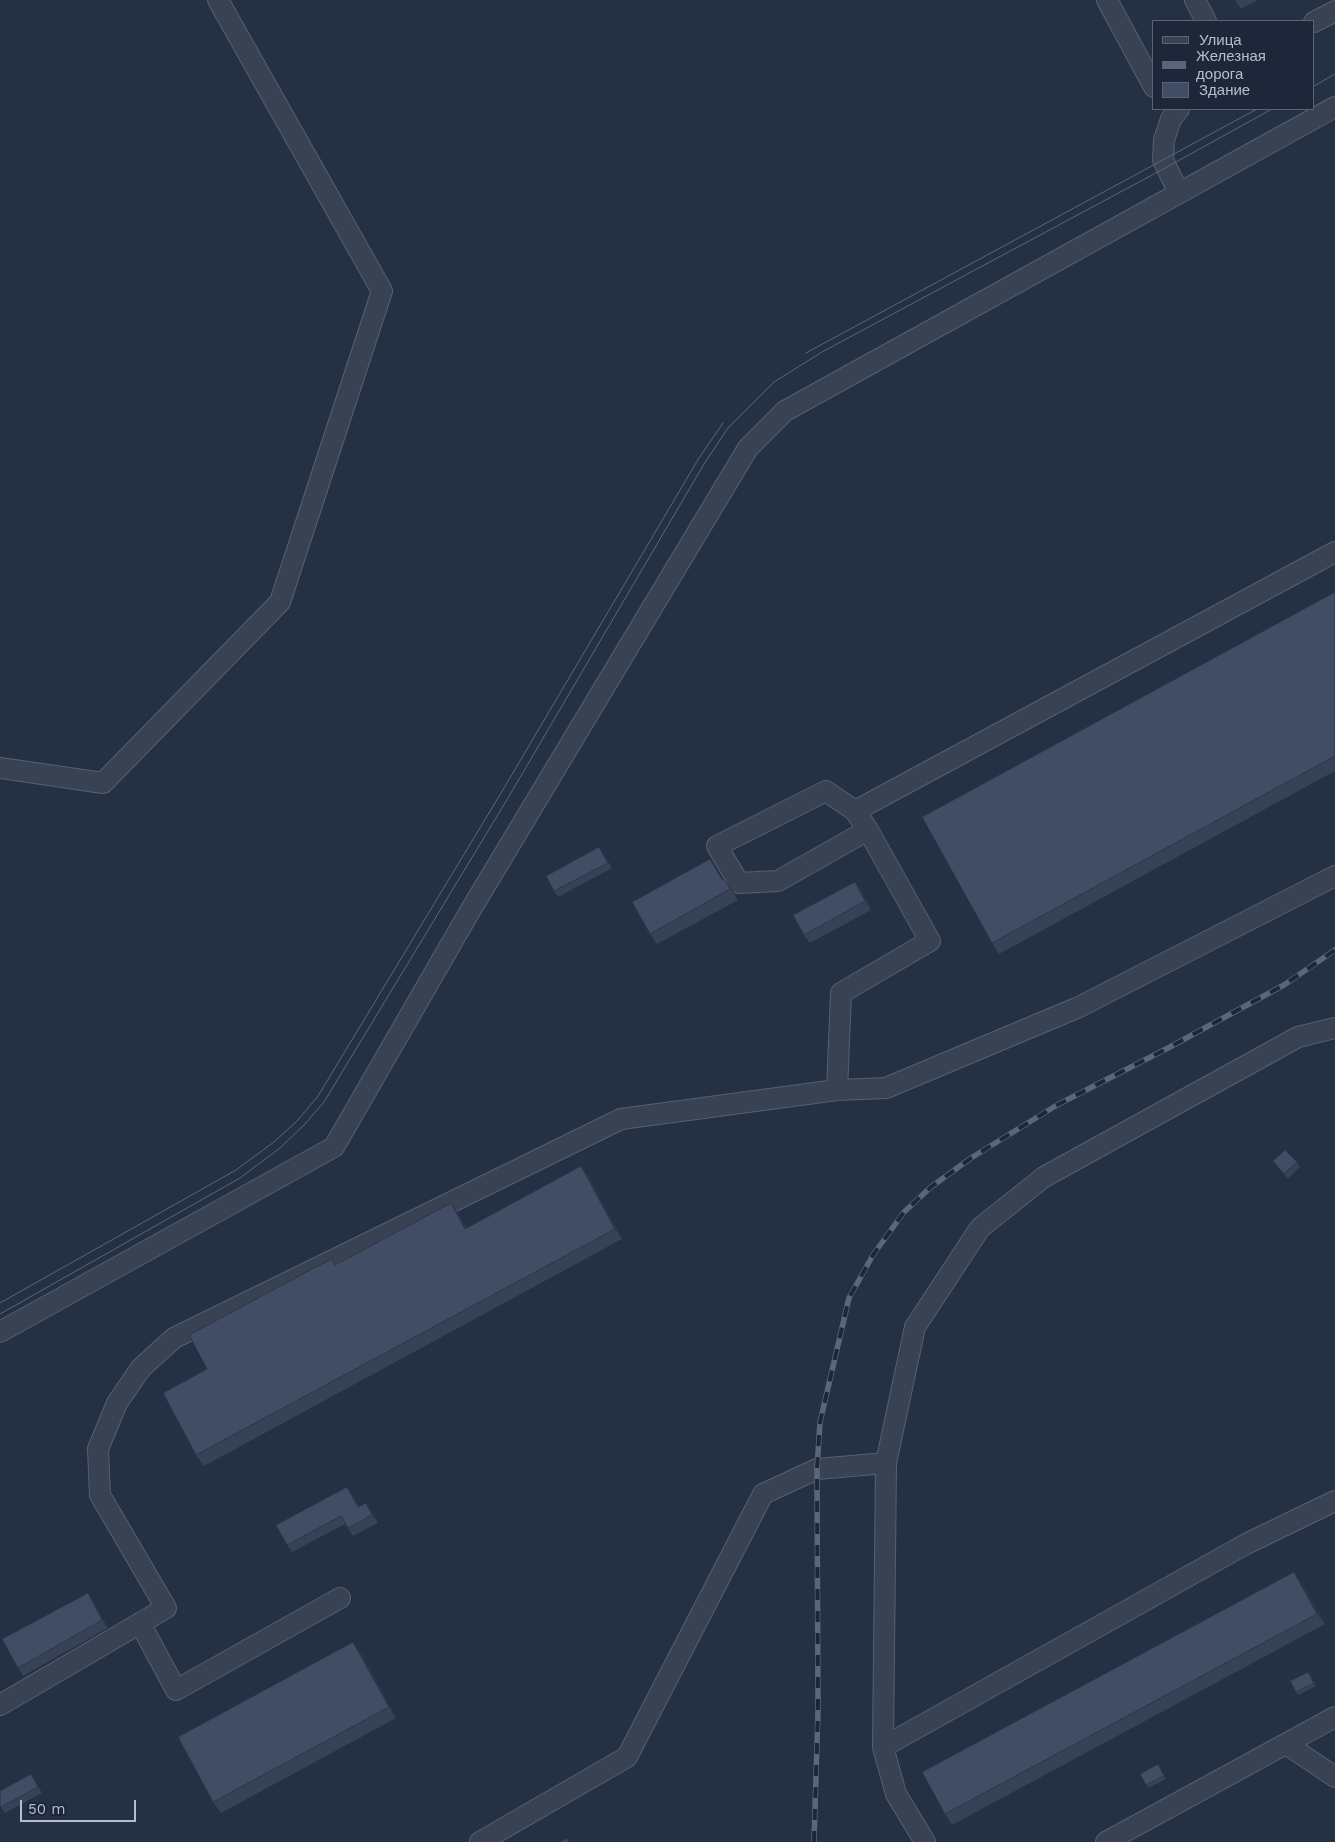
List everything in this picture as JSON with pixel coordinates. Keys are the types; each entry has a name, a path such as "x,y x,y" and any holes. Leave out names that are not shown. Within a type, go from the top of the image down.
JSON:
{"street":[{"path":"0,768 103,784 280,602 382,291 218,0"},
{"path":"1107,0 1152,83"},
{"path":"1195,0 1205,20"},
{"path":"1315,21 1335,11"},
{"path":"0,1332 334,1147 470,911 748,448 785,411 1335,107"},
{"path":"1172,112 1164,140 1163,160 1179,193"},
{"path":"855,811 1335,552"},
{"path":"837,1090 841,993 930,941 868,830 855,811 826,791 717,846 739,883 778,881 868,830"},
{"path":"0,1705 166,1608 100,1496 98,1449 117,1403 141,1368 174,1338 622,1119 837,1090 886,1088 1079,1007 1335,876"},
{"path":"925,1842 896,1794 882,1747 886,1463 915,1327 980,1228 1044,1177 1298,1037 1335,1028"},
{"path":"480,1842 627,1757 763,1494 817,1469 886,1463"},
{"path":"882,1747 1246,1544 1335,1501"},
{"path":"140,1623 176,1690 340,1598"},
{"path":"1106,1842 1335,1717"},
{"path":"1286,1744 1335,1777"}],"building":[{"path":"1335,592 1335,756 992,943 922,817"},
{"path":"599,847 608,863 554,891 546,876"},
{"path":"710,859 730,889 650,934 632,902"},
{"path":"855,882 865,901 804,935 793,915"},
{"path":"1285,1150 1297,1162 1284,1174 1273,1161"},
{"path":"581,1166 615,1229 196,1455 163,1393 207,1369 189,1335 314,1268 332,1259 335,1265 451,1203 465,1229"},
{"path":"347,1487 358,1507 366,1503 372,1515 348,1528 341,1516 287,1545 276,1525"},
{"path":"1294,1572 1317,1614 945,1814 922,1772"},
{"path":"88,1593 102,1620 18,1668 2,1639"},
{"path":"353,1642 389,1707 213,1802 178,1737"},
{"path":"1308,1672 1314,1683 1296,1692 1290,1681"},
{"path":"1158,1764 1164,1776 1146,1785 1140,1774"},
{"path":"31,1774 38,1787 1,1807 0,1791"},
{"path":"567,1838 569,1842 560,1842"}],"tram line":[{"path":"1315,85 1335,74"},
{"path":"806,353 1255,110"},
{"path":"0,1314 240,1178 280,1148 324,1102 508,798 704,464 728,428 774,382 822,352 1270,110"},
{"path":"0,1303 236,1170 274,1142 298,1120 318,1096 501,793 699,458 723,423"}],"railway":[{"path":"814,1842 818,1711 817,1469 820,1422 849,1298 873,1255 904,1212 931,1187 971,1158 1057,1105 1284,985 1335,950"}]}
